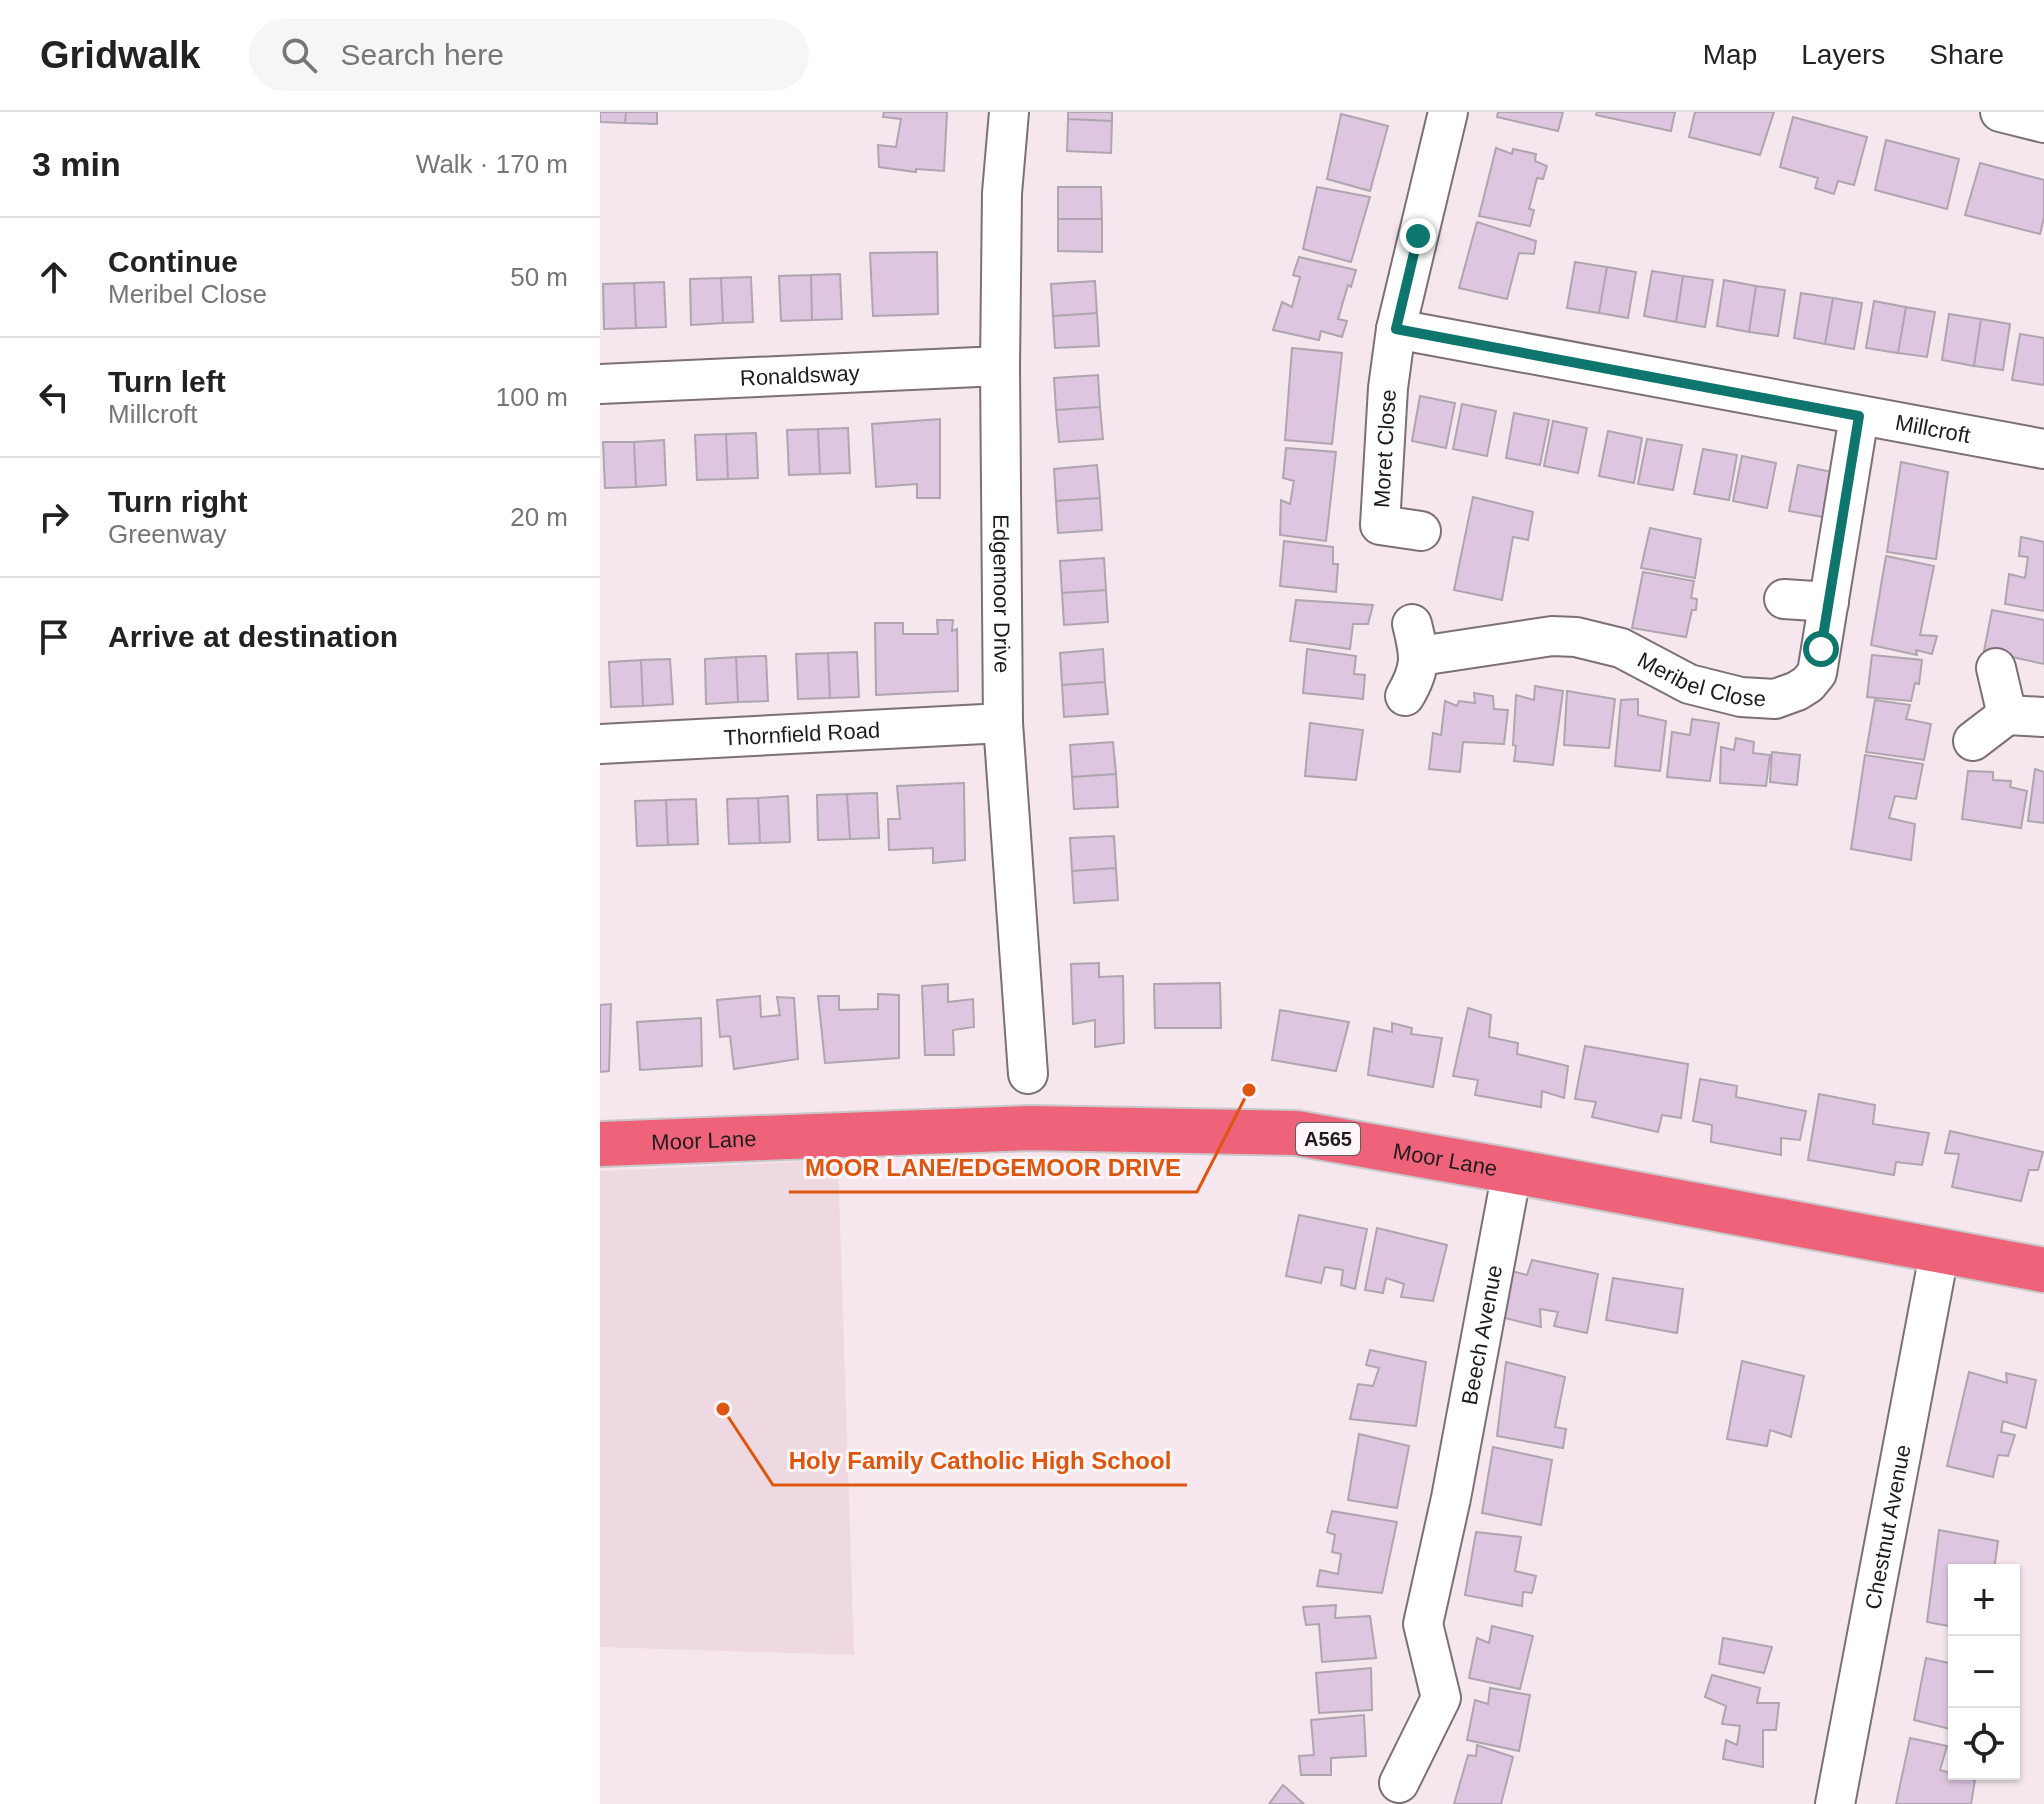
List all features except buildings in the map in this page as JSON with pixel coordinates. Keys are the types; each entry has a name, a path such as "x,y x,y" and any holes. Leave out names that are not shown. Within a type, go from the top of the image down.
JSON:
{"highway":[{"name":"Moor Lane","path":"600,1144 1029,1128 1296,1133 2044,1270"}],"street":[{"name":"Edgemoor Drive","path":"1009,112 1002,193 1000,366 1003,723 1028,1074"},
{"path":"1396,329 1448,112"},
{"path":"2000,112 2044,123"},
{"name":"Millcroft","path":"1396,329 2044,449"},
{"name":"Moret Close","path":"1396,329 1388,388 1380,525 1421,531"},
{"name":"Ronaldsway","path":"600,384 1000,366"},
{"name":"Meribel Close","path":"1405,696 1415,678 1416,640 1576,637 1621,648 1689,684 1741,697 1775,699 1808,684 1817,673 1859,416"},
{"path":"1784,599 1829,602"},
{"path":"1973,741 2026,716 1996,668"},
{"name":"Thornfield Road","path":"600,744 1003,723"},
{"name":"Beech Avenue","path":"1399,1783 1441,1698 1423,1624 1451,1498 1512,1171"},
{"name":"Chestnut Avenue","path":"1835,1804 1940,1249"}],"shaded area":[{"path":"838,1160 854,1655 600,1647 600,1171"}],"place":[{"name":"MOOR LANE/EDGEMOOR DRIVE","path":"1249,1090"},
{"name":"Holy Family Catholic High School","path":"723,1409"}],"route":[{"path":"1418,236 1396,329 1859,416 1821,649"}]}
